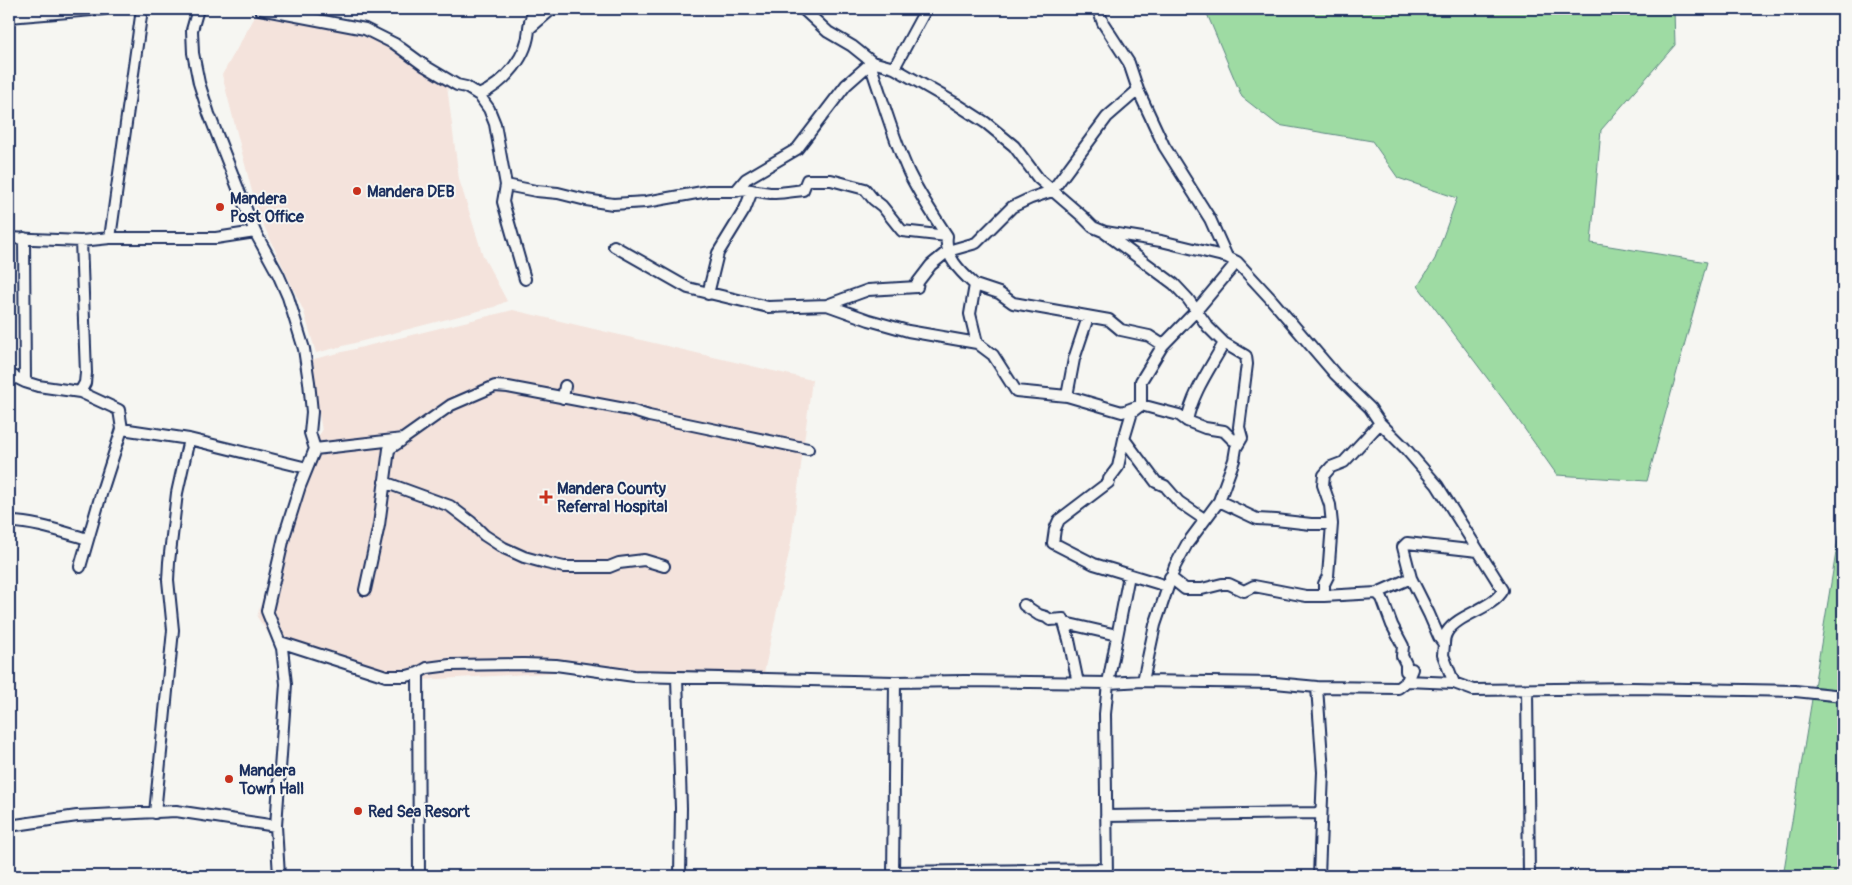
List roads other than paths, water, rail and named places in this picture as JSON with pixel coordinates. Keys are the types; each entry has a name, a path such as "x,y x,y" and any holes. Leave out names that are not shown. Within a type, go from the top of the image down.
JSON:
{"street":[{"path":"9,17 26,12 104,9"},
{"path":"110,238 142,9"},
{"path":"198,9 192,30 193,53 199,83 209,114 255,232 288,297 304,349 312,401 310,433 315,449 284,537 268,606 269,619 280,642 285,666 286,684 276,826 279,876"},
{"path":"260,9 364,29 395,44 425,66 457,85 466,87 479,95 489,109 495,124 506,185 503,202 525,279"},
{"path":"479,95 492,89 510,72 520,57 530,34 529,29 534,9"},
{"path":"529,29 552,9"},
{"path":"802,9 828,32 852,46 871,63 904,160 926,204 947,236 946,245 956,266 975,285 999,293 1013,303 1109,320 1121,330 1148,336 1163,345"},
{"path":"894,68 926,9"},
{"path":"1098,9 1103,23 1129,62 1138,90 1164,146 1210,219 1227,257"},
{"path":"871,63 894,68 986,123 1014,146 1038,178 1093,227 1105,232 1161,241 1227,257 1237,262 1335,374 1370,408 1380,423 1437,485 1503,590 1500,595 1460,620 1447,632 1443,655 1454,683"},
{"path":"736,191 746,179 797,149 846,85 871,63"},
{"path":"614,246 688,288 768,306 827,304 868,290 917,287 918,282 931,265 948,251 976,242 1012,207 1052,191 1107,117 1138,90"},
{"path":"506,185 613,204 646,202 708,191 736,191 742,188 775,193 791,192 803,190 807,180 831,180 865,189 882,206 902,231 947,236"},
{"path":"708,294 718,253 745,209 752,191"},
{"path":"9,238 81,241 110,238 216,238 255,232"},
{"path":"1105,232 1174,284 1188,299 1208,327 1224,343 1246,356 1247,374 1239,427 1242,438 1236,448 1234,460 1219,501 1187,544 1169,582 1153,634 1143,681"},
{"path":"24,238 25,382"},
{"path":"80,392 85,383 86,373 81,241"},
{"path":"1237,262 1196,311 1163,345 1142,381 1141,405 1132,412 1118,467 1109,479 1109,482 1059,520 1055,529 1053,543 1084,560 1128,575 1169,582 1185,589 1202,589 1229,584 1244,591 1254,586 1306,596 1324,596 1377,593 1411,578"},
{"path":"975,285 970,314 977,344"},
{"path":"827,304 868,320 908,331 977,344 993,355 1016,391 1066,396 1122,412 1141,405 1179,415 1205,428 1224,431 1233,440 1242,438"},
{"path":"1066,396 1074,359 1088,316"},
{"path":"1188,421 1189,412 1200,387 1224,343"},
{"path":"9,374 38,386 80,392 119,410 122,429 80,567"},
{"path":"365,590 374,553 389,449 451,404 495,386 630,410 675,422 808,449"},
{"path":"563,398 565,386"},
{"path":"1324,596 1324,584 1328,576 1332,524 1330,505 1324,485 1324,475 1331,467 1344,462 1380,423"},
{"path":"122,429 189,439 307,468"},
{"path":"155,813 173,644 168,580 169,562 177,493 189,439"},
{"path":"315,449 404,439"},
{"path":"1124,439 1156,482 1164,486 1179,502 1204,519"},
{"path":"384,482 450,506 484,535 504,548 524,557 564,567 609,567 619,563 644,560 664,566"},
{"path":"1219,501 1257,519 1332,524"},
{"path":"9,522 21,522 88,539"},
{"path":"1444,644 1411,578 1403,547 1408,544 1478,551"},
{"path":"895,682 893,874 1107,873 1104,730 1108,683 1128,575"},
{"path":"1377,593 1382,598 1392,625 1403,646 1402,656 1406,664 1406,671 1412,669 1407,682"},
{"path":"1024,605 1050,620 1063,619 1078,683"},
{"path":"1065,623 1117,635"},
{"path":"280,642 386,676 407,676 427,668 450,665 524,664 556,665 634,676 895,682 1108,683 1143,681 1275,683 1317,687 1398,688 1407,682 1454,683 1473,690 1632,688 1795,691 1843,696"},
{"path":"418,673 419,876"},
{"path":"678,677 681,808 680,876"},
{"path":"1317,687 1323,772 1320,876"},
{"path":"1527,690 1529,876"},
{"path":"9,826 77,816 176,811 276,826"},
{"path":"1106,816 1322,813"}],"place":[{"name":"Mandera DEB","path":"357,191"},
{"name":"Mandera Post Office","path":"220,207"},
{"name":"Mandera County Referral Hospital","path":"546,497"},
{"name":"Mandera Town Hall","path":"229,779"},
{"name":"Red Sea Resort","path":"358,811"}]}
